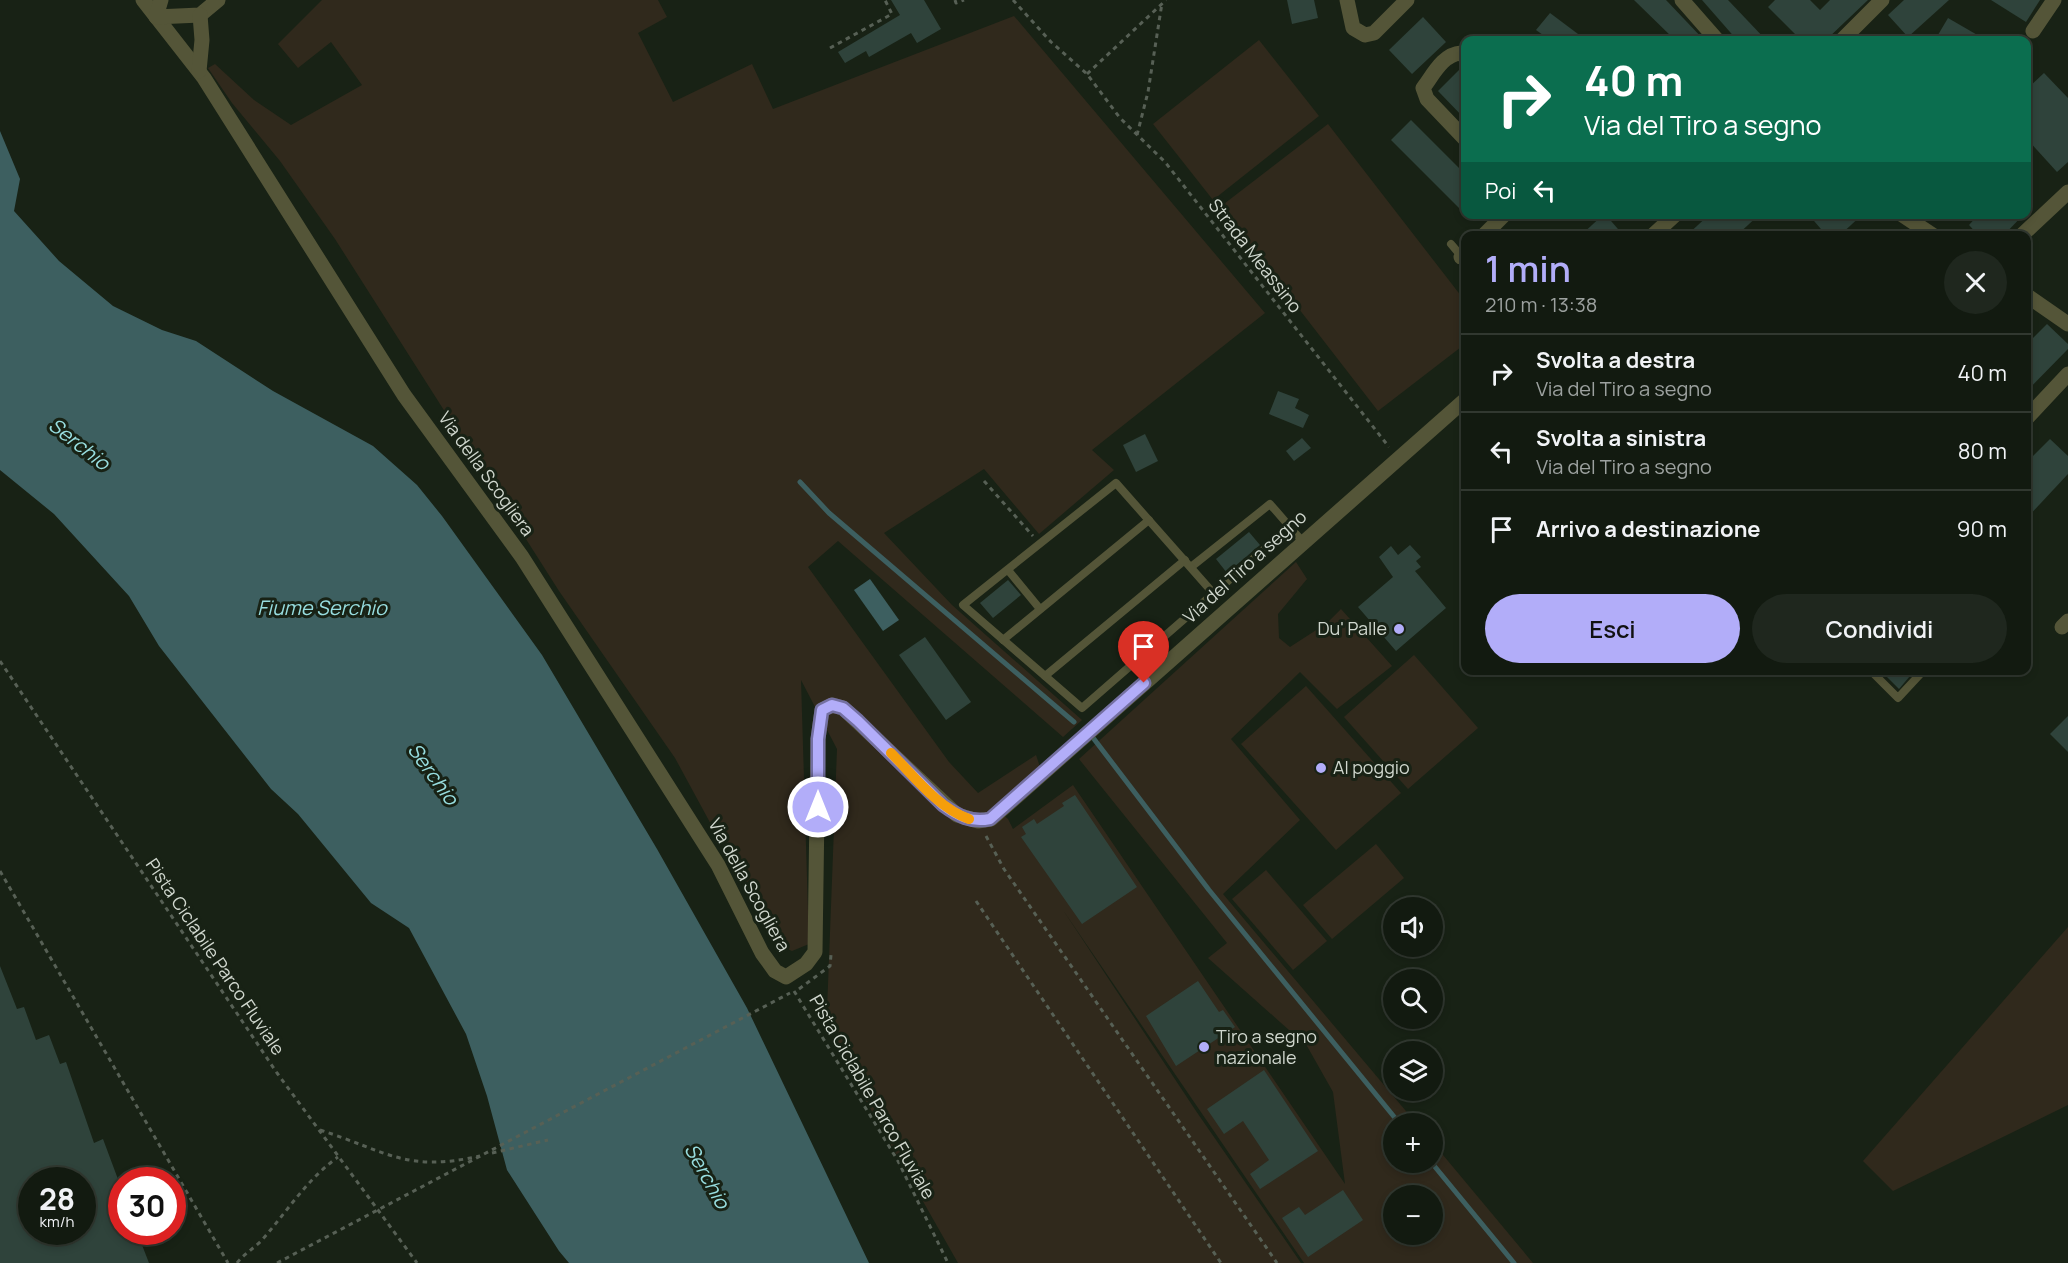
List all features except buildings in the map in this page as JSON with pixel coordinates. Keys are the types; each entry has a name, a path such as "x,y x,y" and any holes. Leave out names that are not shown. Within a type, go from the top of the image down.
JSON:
{"street":[{"name":"Via della Scogliera","path":"143,0 199,71 404,395 522,557 718,865 762,953 776,971 786,977"},
{"path":"161,0 156,17 200,15 218,0"},
{"path":"170,0 180,15"},
{"path":"1347,0 1353,28 1365,35 1374,33 1407,0"},
{"path":"1682,0 1714,36"},
{"path":"1846,36 1882,0"},
{"path":"2033,31 2054,0"},
{"path":"199,71 202,40 200,15"},
{"path":"1461,53 1448,58 1423,88 1427,99 1461,135"},
{"path":"2026,231 2068,192"},
{"path":"1488,231 1500,219"},
{"path":"1657,231 1671,219"},
{"path":"1908,219 1926,231"},
{"path":"2031,298 2068,324"},
{"path":"2031,414 2068,374"},
{"name":"Via del Tiro a segno","path":"984,820 1461,403"},
{"path":"786,977 806,964 814,952 818,739 822,710 832,705 843,708 943,805 957,815 984,820"}],"lane":[{"path":"1451,244 1461,254"},
{"path":"1214,594 1116,483 963,605 1082,708 1214,594 1290,527"},
{"path":"1191,567 1269,504 1303,542"},
{"path":"1003,640 1149,520"},
{"path":"1045,676 1185,560"},
{"path":"1008,570 1040,609"},
{"path":"1875,675 1898,698 1919,675"}],"path":[{"path":"830,48 892,14 885,0"},
{"path":"955,0 956,3 964,0"},
{"name":"Strada Meassino","path":"1013,0 1051,42 1087,74 1120,118 1165,162 1355,407 1398,458"},
{"path":"1087,74 1166,0"},
{"path":"1137,135 1148,92 1162,3"},
{"path":"984,481 1040,544"},
{"name":"Pista Ciclabile Parco Fluviale","path":"0,661 318,1129 417,1263"},
{"path":"984,820 1004,869 1277,1263"},
{"path":"0,871 228,1263"},
{"path":"976,901 1221,1263"},
{"name":"Pista Ciclabile Parco Fluviale","path":"786,977 898,1161 948,1263"},
{"path":"277,1263 363,1220 773,1002"},
{"path":"318,1129 390,1158 426,1164 458,1161 548,1140"},
{"path":"237,1263 244,1254 260,1242 321,1169 338,1157"}],"shaded area":[{"path":"322,0 658,0 667,17 638,33 673,102 752,64 773,109 1014,16 1265,313 1092,450 1114,470 1039,534 984,469 884,533 952,605 1082,720 1063,737 838,541 808,567 949,762 978,793 1036,755 1040,767 994,807 1008,819 1013,829 1073,785 1345,1184 1333,1092 1307,1046 1208,958 1227,943 1079,759 1296,562 1307,579 1278,614 1279,638 1290,647 1327,623 1341,609 1392,666 1337,709 1300,672 1231,739 1300,820 1223,894 1383,1084 1383,1101 1397,1101 1408,1113 1383,1113 1383,1173 1443,1173 1443,1155 1533,1263 1304,1263 1063,910 1196,1111 1301,1263 958,1263 849,1071 827,1011 837,749 801,680 809,944 792,951 776,944 675,758 559,591 335,239 280,161 232,103 208,68 215,64 254,100 291,125 362,85 331,42 298,68 278,44"},
{"path":"1259,40 1319,116 1213,200 1153,124"},
{"path":"1328,124 1461,296 1461,347 1378,411 1220,207"},
{"path":"1414,655 1478,728 1408,789 1344,717"},
{"path":"1306,686 1401,793 1336,850 1241,744"},
{"path":"1376,844 1404,878 1332,939 1303,905"},
{"path":"1266,870 1327,941 1293,970 1232,899"},
{"path":"2068,927 2068,1105 1893,1191 1863,1161"}],"water":[{"name":"Fiume Serchio","path":"0,131 20,179 14,211 59,261 113,306 162,330 196,341 273,391 373,446 417,485 442,516 542,655 657,849 747,1008 869,1263 569,1263 559,1251 507,1170 487,1096 466,1034 409,928 371,903 298,814 271,789 159,646 129,596 54,514 0,470"},
{"path":"870,579 899,620 883,631 854,590"}],"waterway":[{"path":"800,482 829,513 1074,722"},
{"path":"1094,739 1209,890 1391,1113"},
{"path":"1440,1173 1514,1263"}],"slow traffic":[{"path":"891,753 943,805 957,815 969,819"}],"place":[{"name":"Du' Palle","path":"1399,629"},
{"name":"Al poggio","path":"1321,768"},
{"name":"Tiro a segno nazionale","path":"1204,1047"}],"route":[{"path":"818,807 819,725 822,710 832,705 843,708 858,721 943,805 957,815 978,821 990,819 1144,683"}],"water label":[{"name":"Serchio","path":"79,444"},
{"name":"Serchio","path":"433,774"},
{"name":"Serchio","path":"707,1176"}]}
